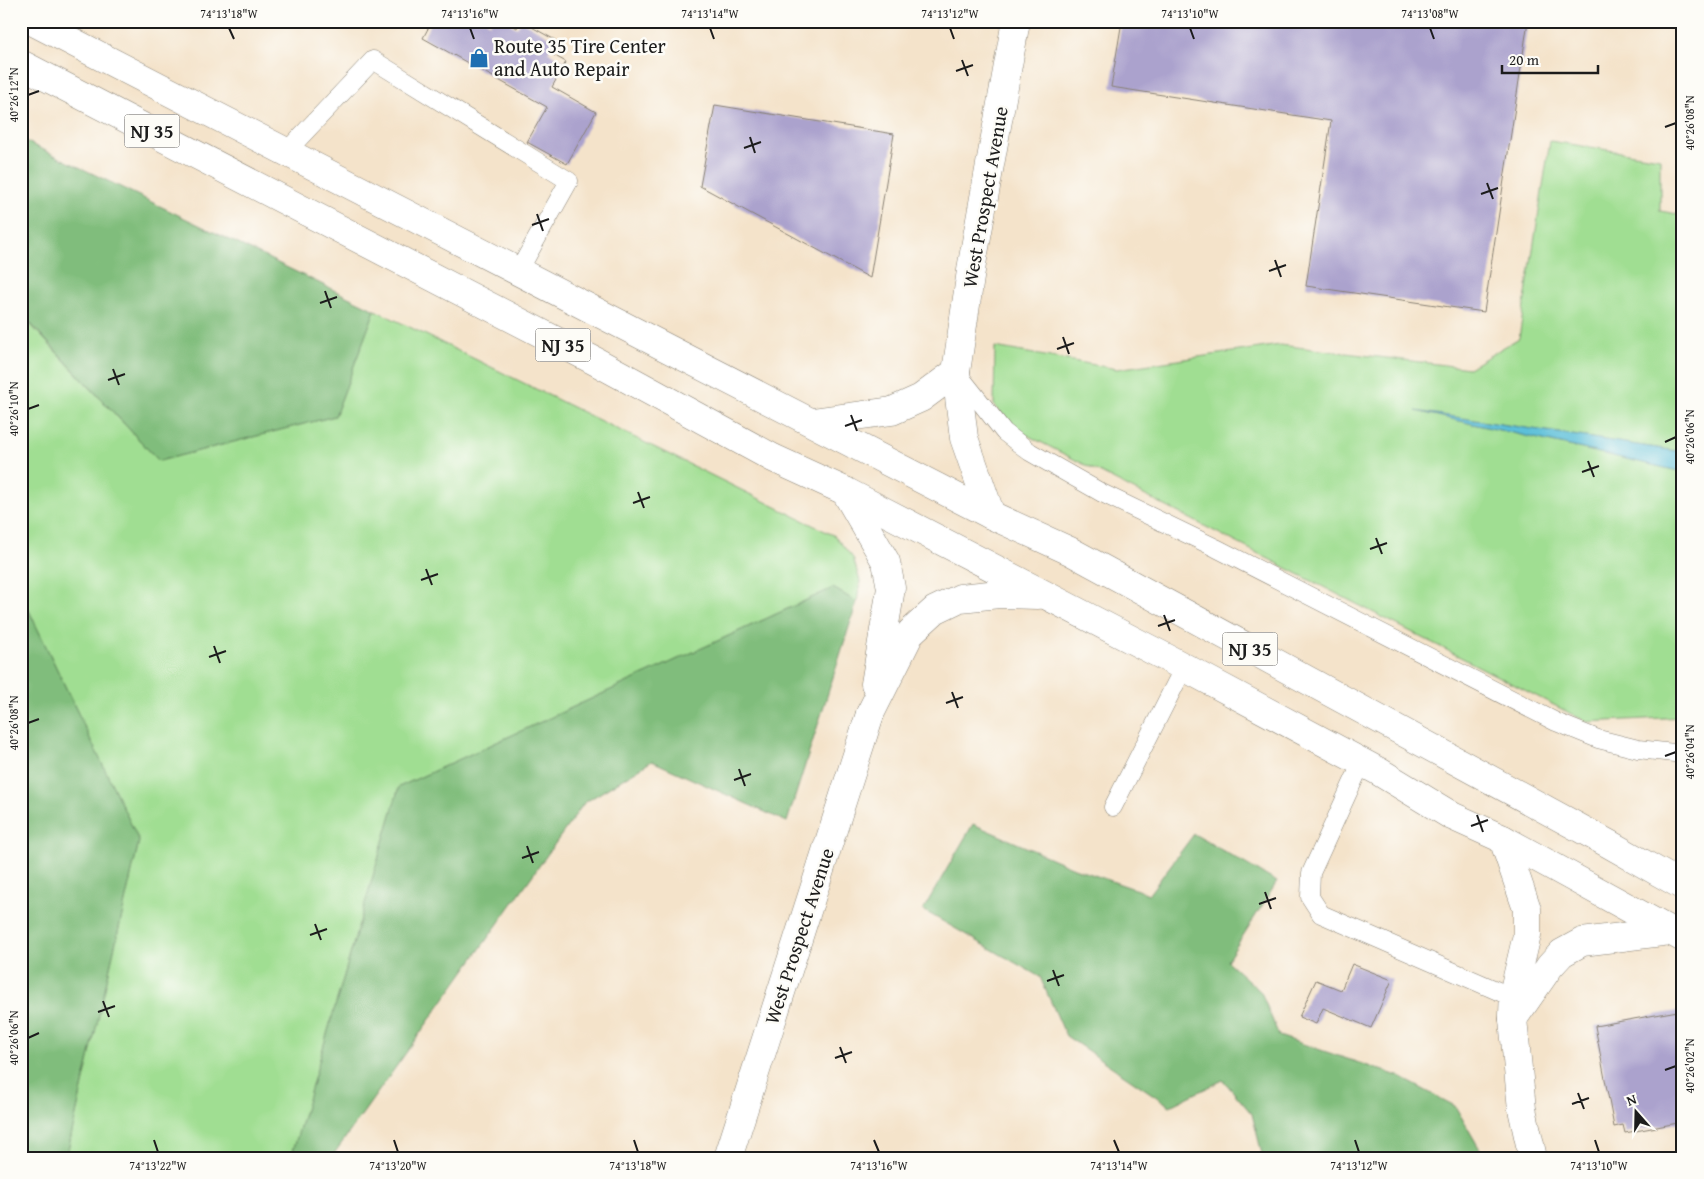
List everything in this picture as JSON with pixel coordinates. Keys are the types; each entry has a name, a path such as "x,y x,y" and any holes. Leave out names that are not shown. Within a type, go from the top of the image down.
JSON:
{"main road":[{"name":"NJ 35","path":"32,21 990,515 1070,551 1602,840 1683,886"},
{"name":"West Prospect Avenue","path":"990,515 964,438 956,372 972,264 1016,21"},
{"name":"NJ 35","path":"21,64 595,361 773,458 845,491 1046,595 1362,762 1452,816 1503,839 1676,935"},
{"path":"812,422 892,411 921,398 956,372"},
{"path":"845,491 886,562 891,588 870,714"},
{"path":"870,714 911,632 935,610 960,598 999,594 1046,595"},
{"name":"West Prospect Avenue","path":"728,1158 870,714"},
{"path":"1503,839 1528,909 1528,935 1514,990 1514,1009 1522,1109 1533,1158"},
{"path":"1514,1009 1562,953 1575,945 1582,942 1676,935"}],"lane":[{"path":"286,152 373,60 569,181 518,272"},
{"path":"956,372 1004,432 1030,452 1102,493 1216,548 1556,722 1598,739 1638,749 1683,754"},
{"path":"1113,807 1184,668"},
{"path":"1362,762 1311,873 1310,897 1321,914 1514,1009"}],"green space":[{"path":"21,139 375,310 335,416 159,461 30,323 21,328"},
{"path":"1550,141 1660,158 1660,211 1683,215 1683,452 1426,413 1683,472 1683,717 1587,722 1017,430 994,405 995,347 1117,369 1280,345 1469,368 1519,338"},
{"path":"375,310 835,536 853,558 860,581 857,602 833,588 399,787 291,1158 66,1158 139,841 21,594 21,328 29,323 159,461 335,416"},
{"path":"833,588 857,602 787,822 652,761 584,803 331,1158 291,1158 399,787"},
{"path":"21,594 139,841 66,1158 21,1158"},
{"path":"973,824 1074,868 1149,894 1194,834 1277,882 1227,961 1261,992 1279,1036 1398,1076 1455,1106 1485,1158 1263,1158 1252,1114 1223,1080 1170,1106 1066,1036 1040,977 923,910"}],"water":[{"path":"1416,411 1683,452 1683,472"}],"building":[{"path":"432,21 486,21 490,24 491,21 505,21 517,28 521,21 555,40 548,52 566,62 552,87 596,112 567,164 527,142 547,107 423,38"},
{"path":"1122,21 1528,21 1484,312 1306,286 1331,121 1111,87"},
{"path":"715,105 894,134 870,278 700,186"},
{"path":"1352,964 1392,980 1371,1028 1323,1008 1316,1024 1299,1017 1316,980 1341,990"},
{"path":"1683,1010 1683,1122 1625,1133 1623,1125 1614,1127 1595,1026"}],"place":[{"name":"Route 35 Tire Center and Auto Repair","path":"479,58"}]}
